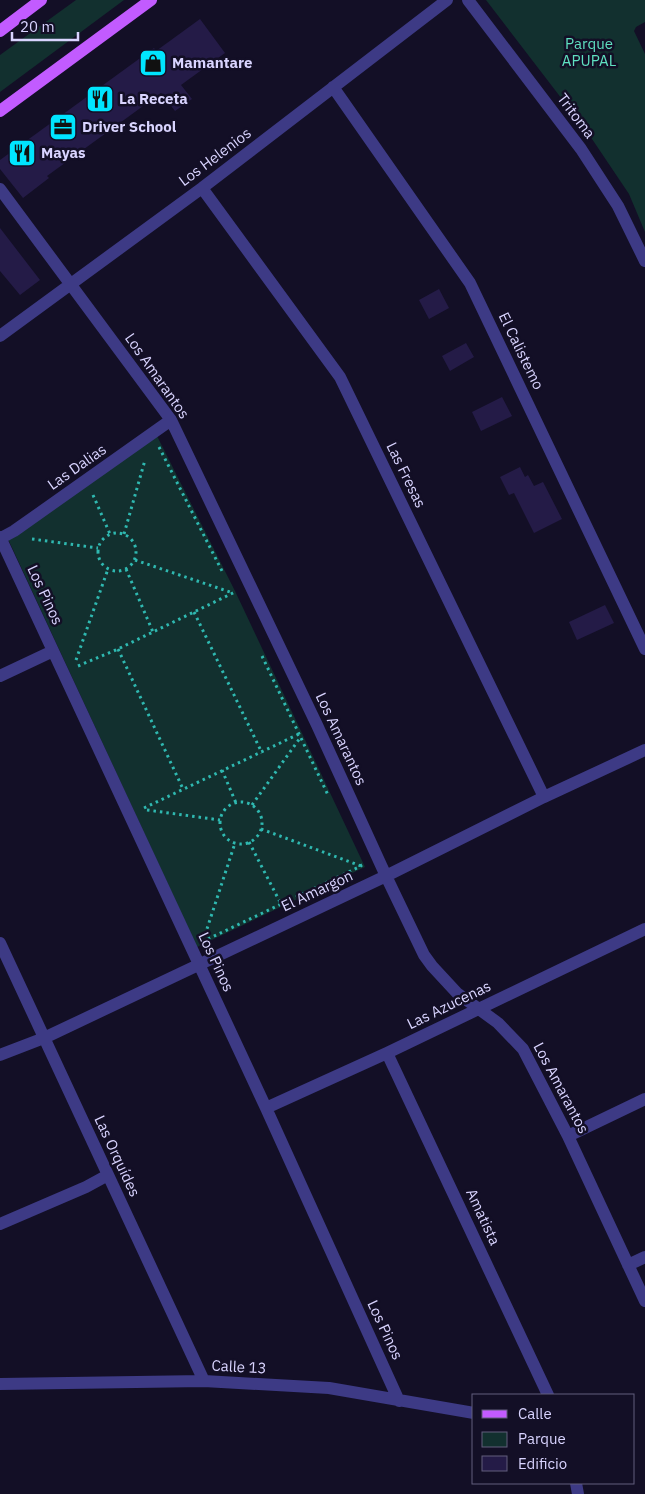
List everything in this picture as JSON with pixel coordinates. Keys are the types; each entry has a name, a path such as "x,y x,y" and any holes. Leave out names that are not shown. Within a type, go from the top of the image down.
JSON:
{"main road":[{"path":"0,31 41,0"},
{"path":"0,111 151,0"}],"street":[{"name":"Los Helenios","path":"0,336 202,188 447,0"},
{"name":"Tritoma","path":"468,0 581,149 618,206 645,261"},
{"name":"El Calistemo","path":"333,87 470,283 645,649"},
{"name":"Las Fresas","path":"202,188 340,376 544,797"},
{"name":"Los Amarantos","path":"0,189 171,420 317,725 386,876 432,966 457,993 498,1023 523,1049 568,1136 645,1301"},
{"name":"Las Dalias","path":"0,538 14,531 171,420"},
{"name":"Los Pinos","path":"0,538 266,1108 399,1401"},
{"path":"0,676 53,652"},
{"name":"El Amargon","path":"0,1055 44,1038 386,876 544,797 645,750"},
{"name":"Las Azucenas","path":"266,1108 387,1053 645,929"},
{"name":"Las Orquídes","path":"0,943 204,1382"},
{"name":"Amatista","path":"387,1053 548,1394"},
{"path":"568,1136 645,1099"},
{"path":"0,1224 86,1187 108,1175"},
{"path":"628,1265 645,1257"},
{"name":"Calle 13","path":"0,1384 204,1382 329,1388 472,1413"}],"path":[{"path":"124,534 152,434"},
{"path":"152,434 224,575"},
{"path":"86,480 110,534"},
{"path":"116,532 129,536 136,547 135,560 126,570 114,571 108,569 100,560 98,548 101,542 110,534 116,532"},
{"path":"27,538 98,548"},
{"path":"135,560 233,593"},
{"path":"108,569 74,668 118,649 249,585"},
{"path":"126,570 153,632"},
{"path":"228,584 237,602"},
{"path":"194,612 262,752"},
{"path":"118,649 183,789"},
{"path":"262,655 329,797"},
{"path":"220,820 142,809 222,770 300,736 317,725"},
{"path":"252,805 300,736"},
{"path":"222,770 236,802"},
{"path":"236,802 252,805 261,816 261,829 258,835 249,842 242,844 228,840 220,828 220,820 225,809 236,802"},
{"path":"261,829 386,876"},
{"path":"249,842 281,904"},
{"path":"235,843 202,942 361,866"},
{"path":"357,857 361,866"}],"green space":[{"path":"76,0 124,0 0,92 0,55"},
{"name":"Parque APUPAL","path":"486,0 645,0 645,22 636,27 634,31 645,54 645,232 629,194 588,133"},
{"path":"156,434 235,591 365,867 197,947 8,539"}],"building":[{"path":"200,19 225,53 181,85 192,99 175,111 161,93 47,176 49,178 23,198 0,169 0,160 154,48 156,51"},
{"path":"0,228 40,280 20,295 0,271"},
{"path":"439,289 449,308 429,319 419,300"},
{"path":"466,343 474,357 450,371 442,356"},
{"path":"502,397 512,416 481,431 472,412"},
{"path":"520,467 525,477 528,475 534,486 543,482 562,519 534,533 514,493 509,495 500,477"},
{"path":"605,605 614,623 577,640 569,622"}],"place":[{"name":"Mamantare","path":"153,63"},
{"name":"La Receta","path":"100,99"},
{"name":"Driver School","path":"63,127"},
{"name":"Mayas","path":"22,153"}]}
